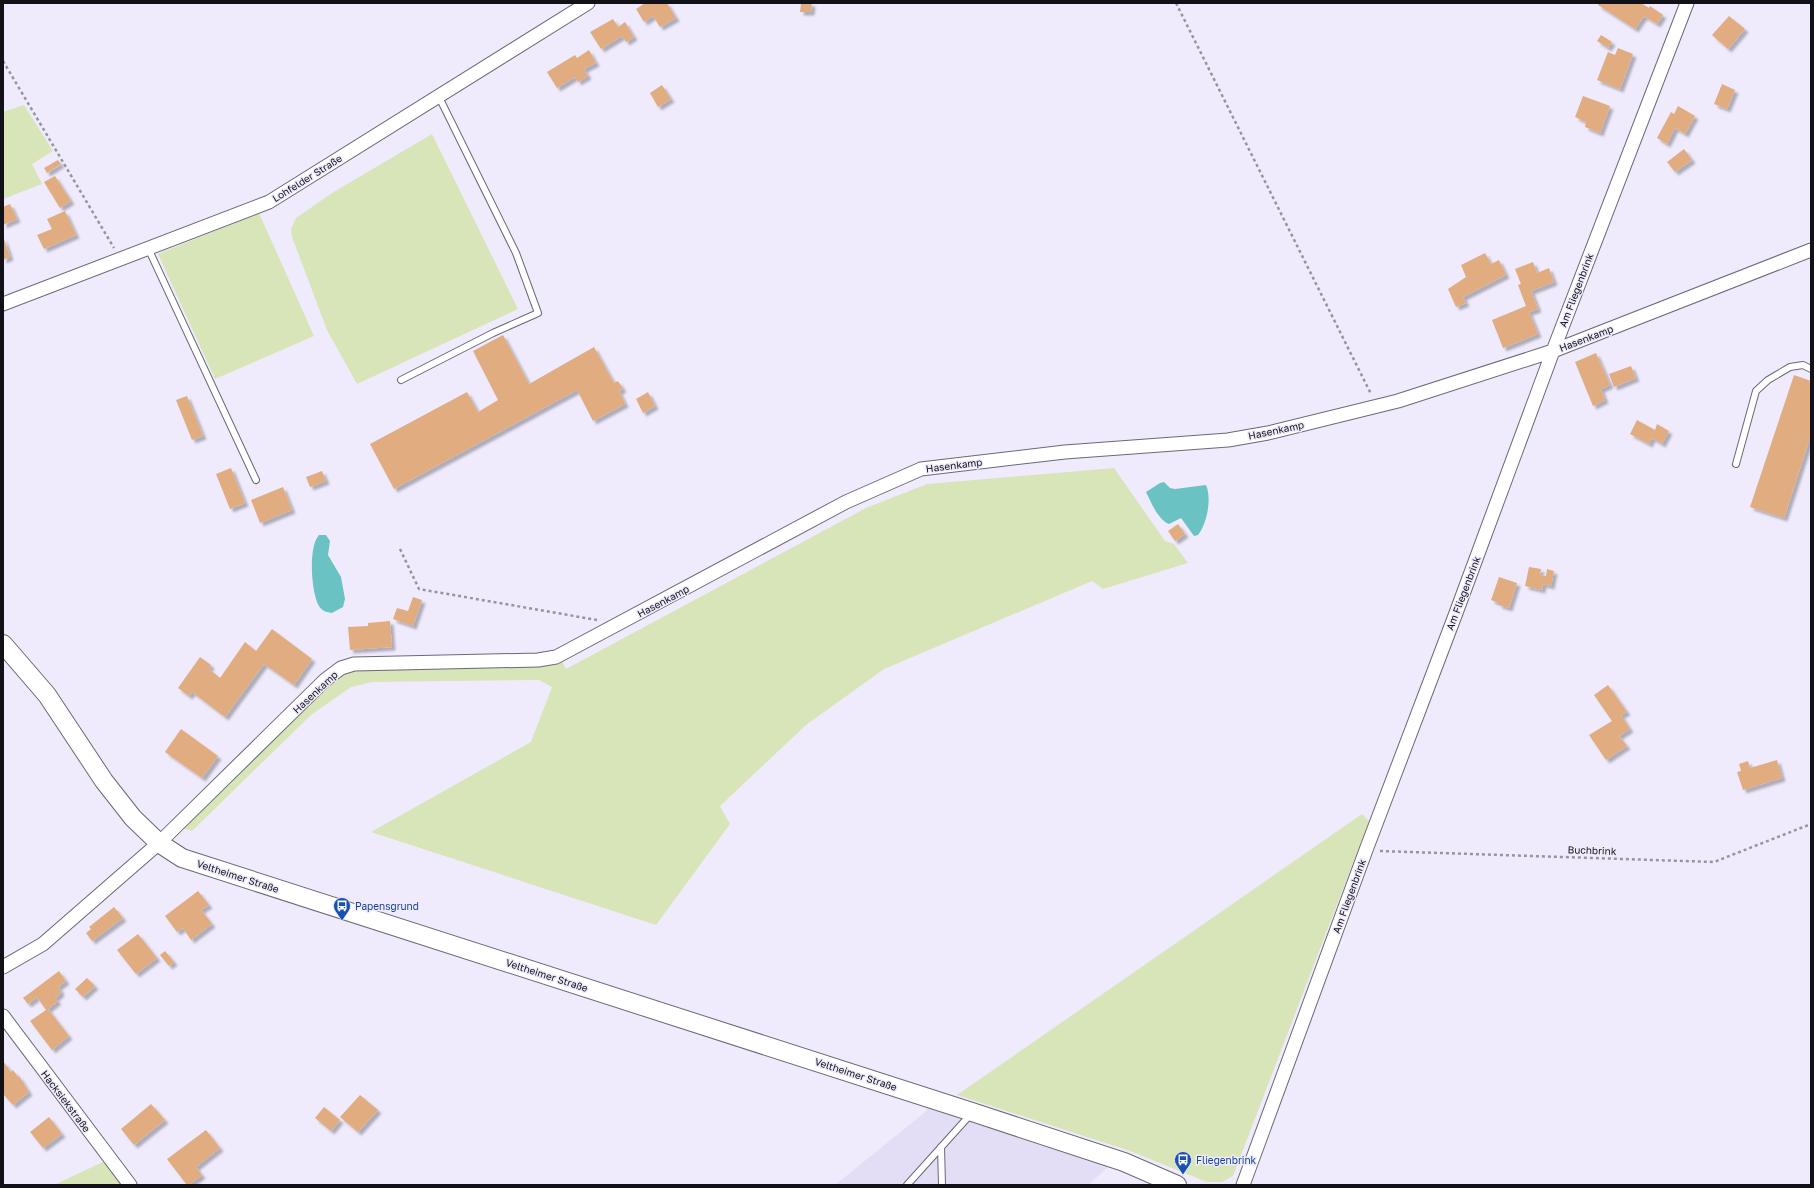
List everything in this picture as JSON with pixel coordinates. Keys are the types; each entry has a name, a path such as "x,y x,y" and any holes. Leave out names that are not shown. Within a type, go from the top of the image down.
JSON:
{"main road":[{"name":"Veltheimer Straße","path":"3,644 47,695 104,781 133,818 159,843 182,858 972,1112 1124,1162 1178,1185"}],"street":[{"name":"Lohfelder Straße","path":"3,304 269,202 438,95 588,3"},
{"name":"Am Fliegenbrink","path":"1243,1185 1552,351 1615,193 1686,3"},
{"name":"Hasenkamp","path":"159,843 325,680 342,668 354,664 538,660 556,657 846,502 920,469 1065,452 1228,440 1268,433 1398,401 1552,351 1811,250"},
{"path":"3,968 43,944 159,843"},
{"name":"Hacksiekstraße","path":"3,1016 130,1185"}],"lane":[{"path":"401,380 493,333 538,313 516,253 438,95"},
{"path":"148,248 256,480"},
{"path":"1736,464 1756,391 1768,380 1790,367 1803,365 1811,369"},
{"path":"907,1185 972,1112"},
{"path":"941,1147 942,1185"}],"path":[{"path":"1176,3 1366,386 1378,405"},
{"path":"3,61 101,225 119,260"},
{"path":"400,549 419,589 603,621 612,628"},
{"name":"Buchbrink","path":"1366,850 1714,862 1811,824"}],"shaded area":[{"path":"24,105 53,151 32,164 42,184 3,199 3,112"},
{"path":"432,134 518,309 357,384 327,330 292,237 291,229 296,218 332,193"},
{"path":"259,213 314,336 215,379 158,254"},
{"path":"1114,468 1165,541 1174,544 1188,563 1103,589 1092,581 884,669 806,725 720,806 730,824 656,925 371,832 531,742 552,687 539,680 372,682 351,687 311,715 192,831 182,828 344,672 371,667 561,659 566,669 866,508 927,484"},
{"path":"1164,482 1170,488 1175,489 1206,485 1209,497 1208,511 1204,524 1198,535 1194,536 1181,518 1169,524 1161,519 1155,510 1146,492"},
{"path":"319,535 326,535 330,541 328,555 341,577 345,599 343,607 332,613 324,611 320,608 314,591 312,559 313,549"},
{"path":"1362,814 1369,821 1233,1176 1222,1182 1207,1182 1130,1151 957,1095"},
{"path":"937,1096 1109,1166 1088,1185 835,1185 924,1113"},
{"path":"105,1161 124,1185 54,1185"}],"building":[{"path":"645,3 667,3 676,18 660,27 653,16 644,22 636,9"},
{"path":"801,3 812,3 811,12 800,12"},
{"path":"1599,3 1641,3 1649,8 1650,6 1663,15 1657,24 1644,16 1635,29 1598,5"},
{"path":"1729,16 1745,29 1728,49 1712,35"},
{"path":"613,19 618,27 625,22 634,37 626,42 622,36 601,49 590,32"},
{"path":"1601,35 1612,42 1608,48 1597,41"},
{"path":"1618,48 1633,54 1620,89 1597,80 1608,52 1615,55"},
{"path":"589,50 596,63 584,69 588,76 578,82 575,77 557,88 547,72 575,55 577,58"},
{"path":"1722,84 1735,90 1727,109 1714,104"},
{"path":"662,85 671,99 658,107 650,93"},
{"path":"1583,96 1610,106 1600,133 1585,127 1586,122 1575,117"},
{"path":"1678,106 1695,116 1685,134 1675,128 1667,144 1657,138 1671,112 1674,114"},
{"path":"1684,149 1692,160 1675,172 1667,162"},
{"path":"58,160 61,164 47,173 44,168"},
{"path":"55,176 71,201 60,208 44,182"},
{"path":"10,204 17,219 3,225 3,207"},
{"path":"65,211 76,235 44,249 37,235 52,229 47,219"},
{"path":"3,236 10,257 3,260"},
{"path":"1485,253 1491,264 1499,260 1506,275 1463,297 1466,303 1456,307 1448,289 1466,277 1461,265"},
{"path":"1533,262 1537,273 1549,268 1554,282 1531,291 1538,309 1529,312 1538,334 1503,348 1492,320 1526,306 1518,285 1521,284 1515,269"},
{"path":"503,335 529,384 594,347 614,383 618,381 623,389 619,391 625,404 593,421 577,390 394,489 370,444 467,392 478,412 498,400 473,351"},
{"path":"1596,353 1610,385 1601,389 1605,400 1593,406 1575,362"},
{"path":"1631,366 1636,378 1614,387 1609,374"},
{"path":"1794,375 1811,381 1811,435 1784,518 1750,507"},
{"path":"648,392 655,406 643,413 636,399"},
{"path":"187,396 203,436 192,440 176,400"},
{"path":"1637,420 1655,430 1657,424 1669,431 1662,444 1652,438 1649,444 1630,434"},
{"path":"231,468 245,503 230,509 216,474"},
{"path":"322,471 326,481 310,487 306,477"},
{"path":"283,487 292,510 260,523 251,500"},
{"path":"1178,524 1185,534 1175,541 1168,531"},
{"path":"1529,567 1541,569 1540,575 1546,576 1547,569 1554,571 1551,586 1543,584 1542,590 1525,586"},
{"path":"1499,577 1517,583 1509,608 1499,605 1499,603 1491,600"},
{"path":"413,597 422,600 413,626 393,619 397,608 408,611"},
{"path":"390,621 392,647 350,650 348,627 368,626 368,623"},
{"path":"272,629 312,659 294,685 264,664 225,717 192,692 189,696 178,688 200,657 211,665 209,669 220,678 245,642 256,651"},
{"path":"1608,685 1627,712 1621,715 1630,729 1619,736 1627,746 1606,760 1589,735 1612,721 1594,695"},
{"path":"181,729 218,756 202,778 165,752"},
{"path":"1777,760 1782,778 1743,790 1737,772 1741,771 1739,764 1748,761 1750,768"},
{"path":"198,891 209,905 201,910 212,924 191,940 183,928 177,932 165,916"},
{"path":"114,907 123,918 92,941 86,933 91,929 89,927"},
{"path":"138,934 157,958 136,974 117,950"},
{"path":"165,951 174,962 169,966 160,955"},
{"path":"59,971 66,981 58,987 61,991 55,998 58,1001 48,1009 69,1036 52,1050 30,1021 46,1010 37,997 28,1004 23,998"},
{"path":"87,978 95,986 83,997 75,989"},
{"path":"3,1061 11,1072 13,1070 18,1077 19,1076 29,1092 13,1105 3,1094"},
{"path":"360,1095 378,1110 358,1132 340,1117"},
{"path":"151,1104 165,1120 134,1145 121,1129"},
{"path":"324,1107 340,1120 331,1131 315,1118"},
{"path":"49,1117 62,1134 43,1148 30,1132"},
{"path":"206,1130 220,1148 196,1167 202,1175 187,1185 167,1159"}],"place":[{"name":"Papensgrund","path":"342,921"},
{"name":"Fliegenbrink","path":"1183,1175"}]}
